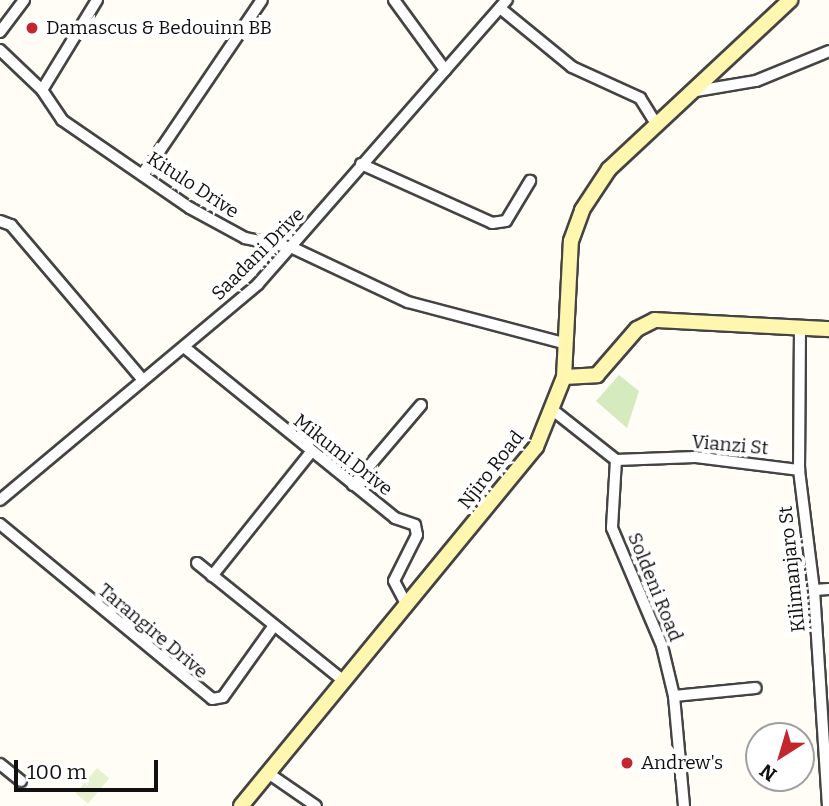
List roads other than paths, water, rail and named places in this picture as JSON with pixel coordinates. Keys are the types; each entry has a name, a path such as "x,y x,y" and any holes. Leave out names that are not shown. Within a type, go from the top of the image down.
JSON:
{"street":[{"path":"1,28 24,0"},
{"path":"42,90 97,0"},
{"path":"144,174 262,0"},
{"path":"394,0 445,70"},
{"name":"Njiro Road","path":"241,806 514,477 554,411 564,376 569,252 582,211 609,169 656,124 696,91 790,0"},
{"path":"503,4 572,67 640,98 656,124"},
{"name":"Saadani Drive","path":"0,500 141,378 184,347 293,248 361,164 503,4"},
{"name":"Kitulo Drive","path":"0,50 42,90 62,120 221,227 293,248 408,302 567,344"},
{"path":"696,91 756,81 829,51"},
{"path":"361,164 492,223 506,220 530,181"},
{"path":"0,221 11,225 141,378"},
{"path":"564,376 597,375 637,329 655,320 829,329"},
{"name":"Kilimanjaro St","path":"800,328 799,470 814,590 828,806"},
{"name":"Mikumi Drive","path":"184,347 353,485 418,530 394,581 407,605"},
{"path":"353,485 421,405"},
{"path":"554,411 616,460"},
{"path":"212,576 311,452"},
{"name":"Vianzi St","path":"616,460 695,457 799,470"},
{"name":"Soldeni Road","path":"616,460 612,528 662,646 674,696 684,806"},
{"name":"Tarangire Drive","path":"0,524 212,699 223,697 273,627"},
{"path":"197,563 273,627 344,681"},
{"path":"814,590 829,589"},
{"path":"674,696 756,688"},
{"path":"0,764 20,781"},
{"path":"268,773 316,806"}],"place":[{"name":"Damascus & Bedouinn BB","path":"32,28"},
{"name":"Andrew's","path":"627,763"}]}
